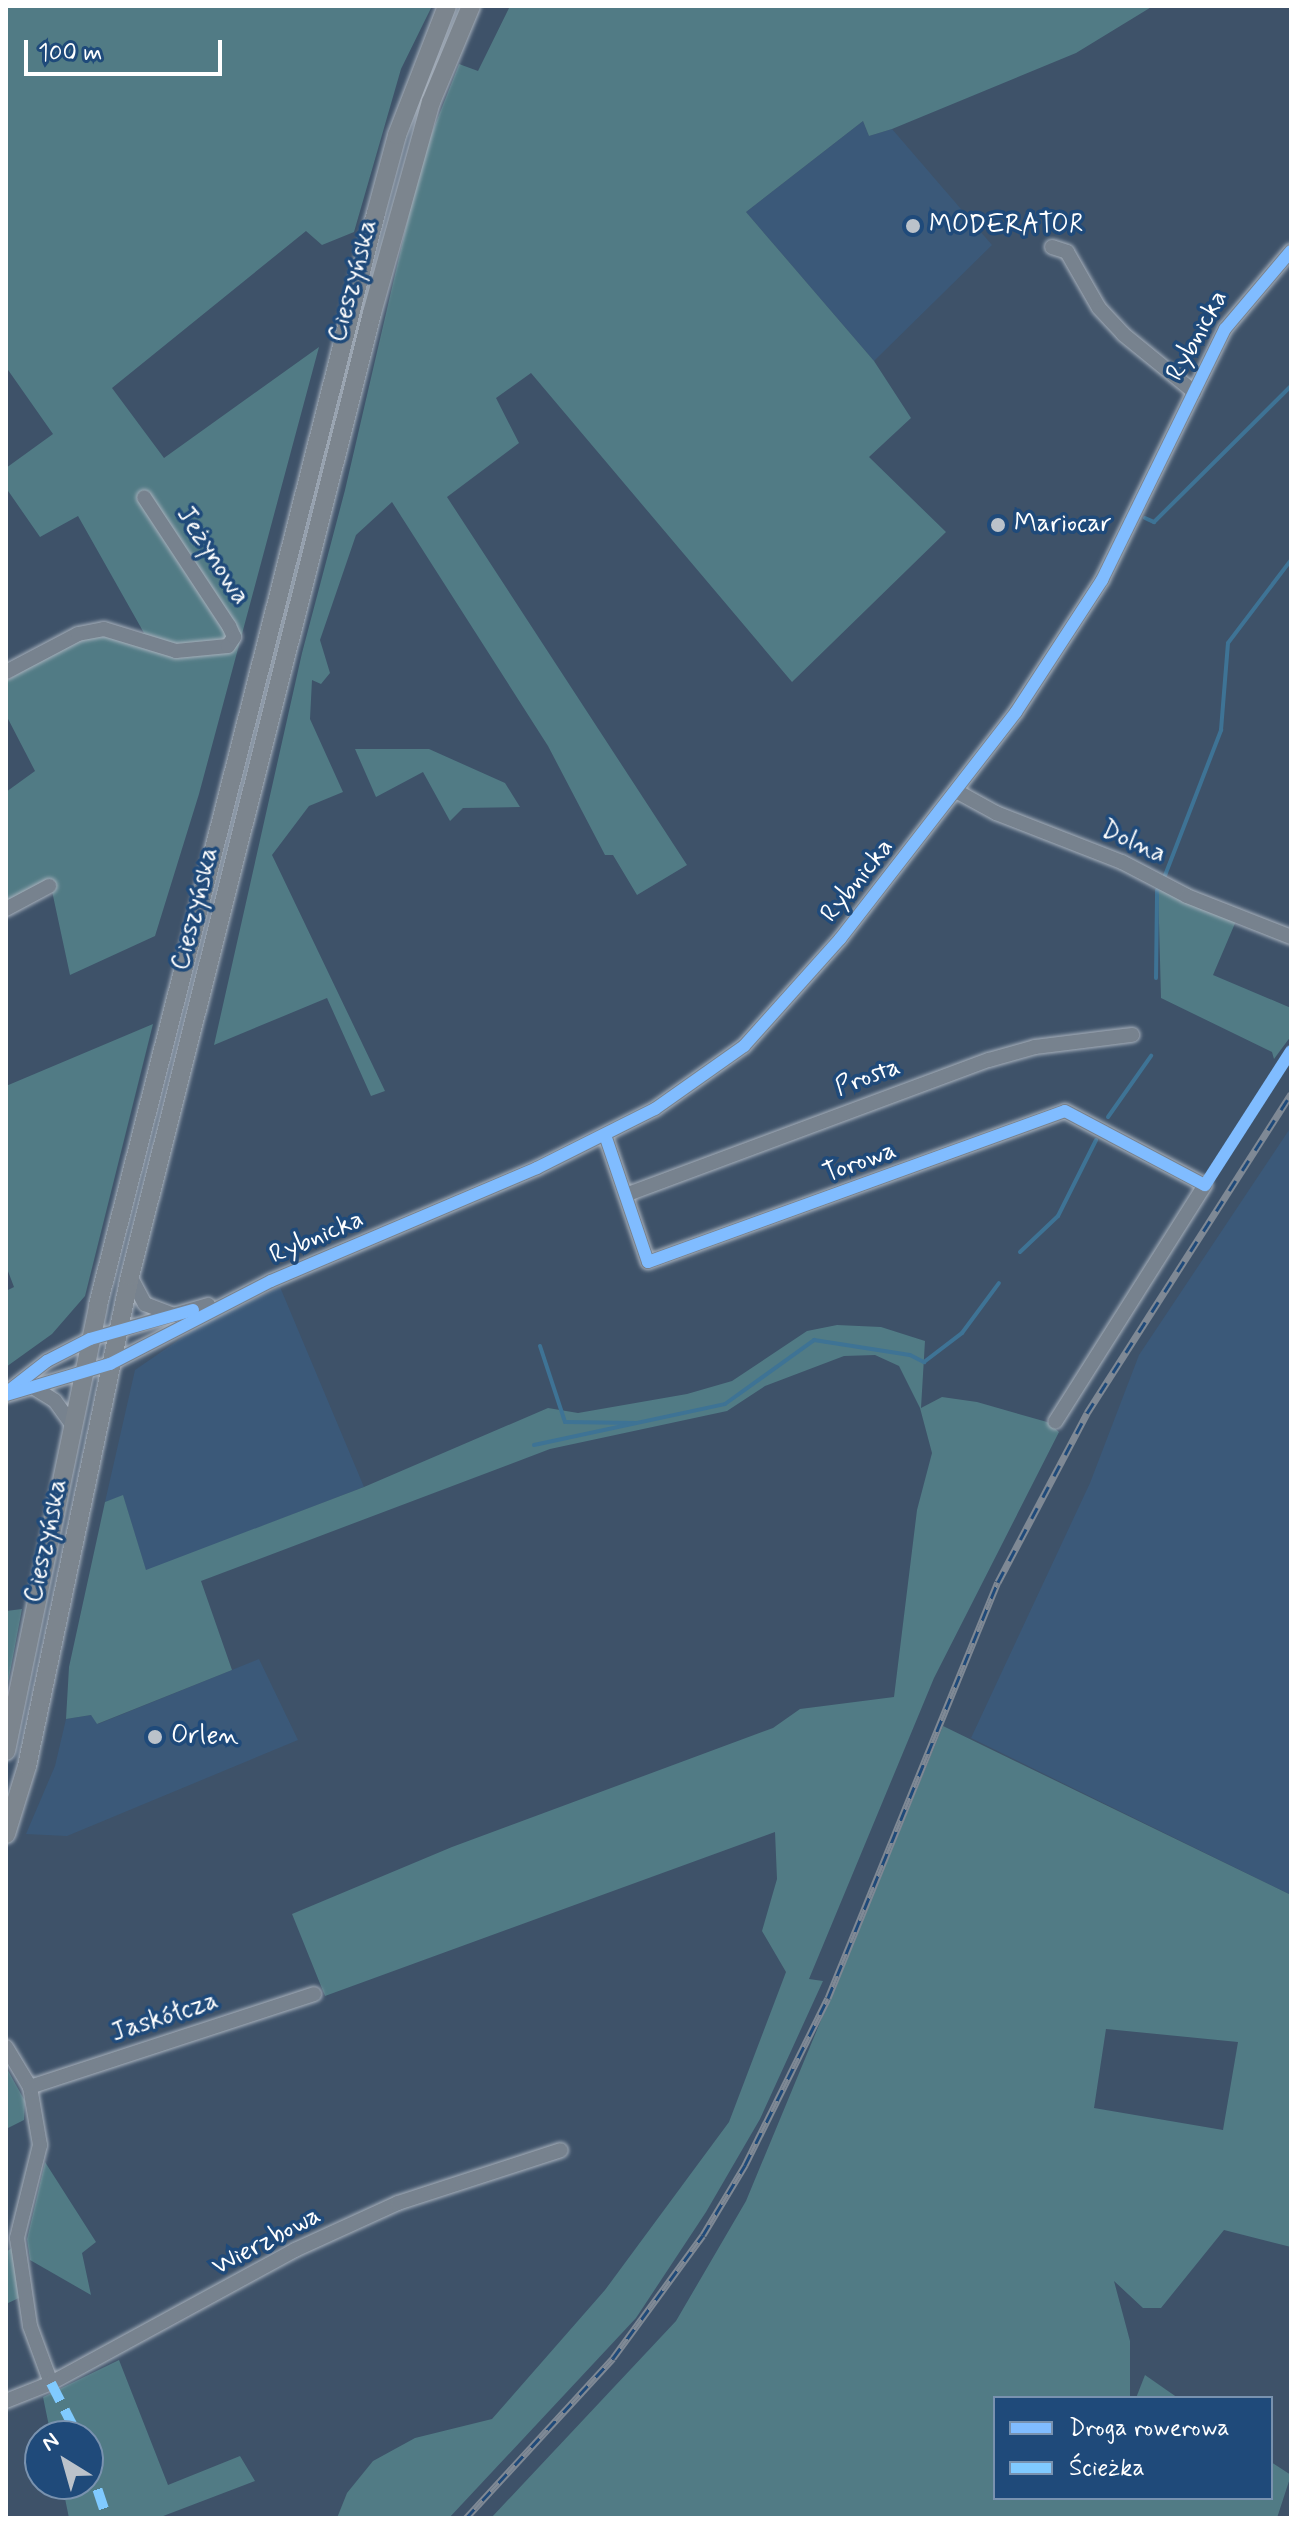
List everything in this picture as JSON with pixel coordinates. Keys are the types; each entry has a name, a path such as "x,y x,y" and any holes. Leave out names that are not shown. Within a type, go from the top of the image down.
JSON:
{"main road":[{"name":"Cieszyńska","path":"6,1751 90,1339 376,213 397,135 447,6"},
{"name":"Cieszyńska","path":"6,1834 30,1754 130,1276 390,245 431,102 471,6"}],"street":[{"path":"1052,247 1067,252 1099,308 1123,334 1194,392"},
{"name":"Rybnicka","path":"6,1394 36,1389 110,1364 236,1297 605,1135 687,1090 762,1029 956,791 1073,629 1225,329 1291,251"},
{"name":"Jeżynowa","path":"6,672 78,634 104,629 176,651 228,646 234,637 229,626 144,497"},
{"name":"Dolna","path":"956,791 996,813 1122,862 1187,896 1291,937"},
{"path":"6,909 49,886"},
{"name":"Prosta","path":"628,1194 989,1060 1035,1047 1132,1035"},
{"name":"Torowa","path":"605,1135 628,1194 648,1262 1065,1111 1205,1185 1055,1422"},
{"path":"130,1276 145,1304 175,1315"},
{"name":"Rybnicka","path":"6,1394 47,1361 90,1339 117,1334 236,1297"},
{"path":"36,1389 55,1401 73,1426"},
{"name":"Jaskółcza","path":"30,2087 314,1994"},
{"path":"6,2047 30,2087 40,2145 17,2238 30,2326 51,2383"},
{"name":"Wierzbowa","path":"6,2401 51,2383 295,2250 398,2203 561,2150"}],"shaded area":[{"path":"863,121 869,136 892,129 992,245 874,361 746,212"},
{"path":"1291,1127 1291,1895 971,1738 1090,1483 1139,1355"},
{"path":"280,1287 364,1487 146,1571 123,1496 105,1502 135,1370 199,1326"},
{"path":"259,1659 298,1740 67,1836 26,1834 55,1766 66,1719 91,1715 98,1724"}],"green space":[{"path":"6,6 432,6 401,69 354,232 322,245 306,231 112,388 164,458 319,347 199,794 155,936 70,975 52,891 6,914 6,792 35,771 6,715 6,681 82,636 144,633 78,516 40,537 6,488 6,468 53,434 6,367"},
{"path":"510,6 1153,6 1076,53 892,129 869,136 863,121 746,212 874,361 911,418 869,457 946,532 792,682 531,373 496,398 519,443 447,497 687,865 637,895 613,855 605,855 548,746 392,502 356,535 320,640 330,673 321,684 312,680 310,719 343,792 309,806 272,855 385,1091 371,1096 327,998 214,1045 302,653 345,490 422,158 459,64 478,71"},
{"path":"355,749 429,749 505,783 520,807 463,808 450,821 423,772 376,797"},
{"path":"1158,885 1236,921 1213,975 1291,1008 1291,1036 1274,1059 1272,1052 1161,998"},
{"path":"153,1024 85,1296 52,1334 6,1367 6,1291 14,1287 6,1266 6,1086"},
{"path":"837,1325 881,1327 925,1341 921,1408 942,1397 977,1402 1047,1422 1059,1432 934,1678 809,1979 823,1981 760,2119 706,2212 636,2318 449,2518 337,2518 347,2493 373,2461 415,2438 492,2419 605,2290 729,2122 786,1972 762,1931 777,1879 775,1832 325,1996 292,1914 452,1847 773,1728 800,1709 894,1697 917,1510 932,1453 920,1408 899,1366 875,1355 844,1356 765,1386 727,1411 550,1449 201,1581 232,1670 97,1724 91,1715 66,1719 69,1667 105,1502 123,1495 146,1570 364,1487 548,1408 578,1413 687,1394 732,1381 807,1331"},
{"path":"22,1609 6,1694 6,1611"},
{"path":"943,1726 1291,1895 1291,2247 1224,2230 1161,2308 1143,2308 1114,2281 1130,2341 1130,2396 993,2396 993,2500 1273,2500 1273,2463 1291,2475 1277,2518 491,2518 676,2321 746,2201","holes":["1106,2029 1238,2042 1223,2130 1094,2108"]},
{"path":"6,2067 25,2101 24,2120 6,2129"},
{"path":"45,2162 96,2242 82,2253 91,2295 30,2260 27,2239"},
{"path":"12,2248 21,2297 6,2304 6,2252"},
{"path":"119,2360 168,2485 240,2456 255,2481 158,2518 69,2518 65,2500 104,2500 104,2420 48,2420 43,2397"},
{"path":"1145,2375 1175,2396 1137,2396"}],"waterway":[{"path":"1145,518 1154,522 1291,386"},
{"path":"1164,878 1221,730 1228,643 1291,560"},
{"path":"1156,978 1157,890"},
{"path":"1108,1117 1151,1056"},
{"path":"1020,1252 1058,1216 1096,1140"},
{"path":"534,1445 725,1404 814,1340 910,1355 924,1362 962,1333 999,1283"},
{"path":"540,1346 565,1422 636,1423"}],"railway":[{"path":"466,2518 613,2358 703,2235 745,2165 828,1998 998,1582 1087,1413 1291,1094"}],"marked path":[{"path":"51,2383 70,2420"},
{"path":"101,2500 107,2518"}],"cycle path":[{"path":"6,1395 110,1364 271,1281 537,1168 655,1109 744,1046 840,939 1016,712 1102,580 1225,329 1291,251"},
{"path":"605,1135 648,1262 1065,1111 1205,1185 1291,1051"},
{"path":"6,1393 47,1361 90,1339 193,1310"}],"place":[{"name":"MODERATOR","path":"913,226"},
{"name":"Mariocar","path":"998,525"},
{"name":"Orlen","path":"155,1737"}]}
